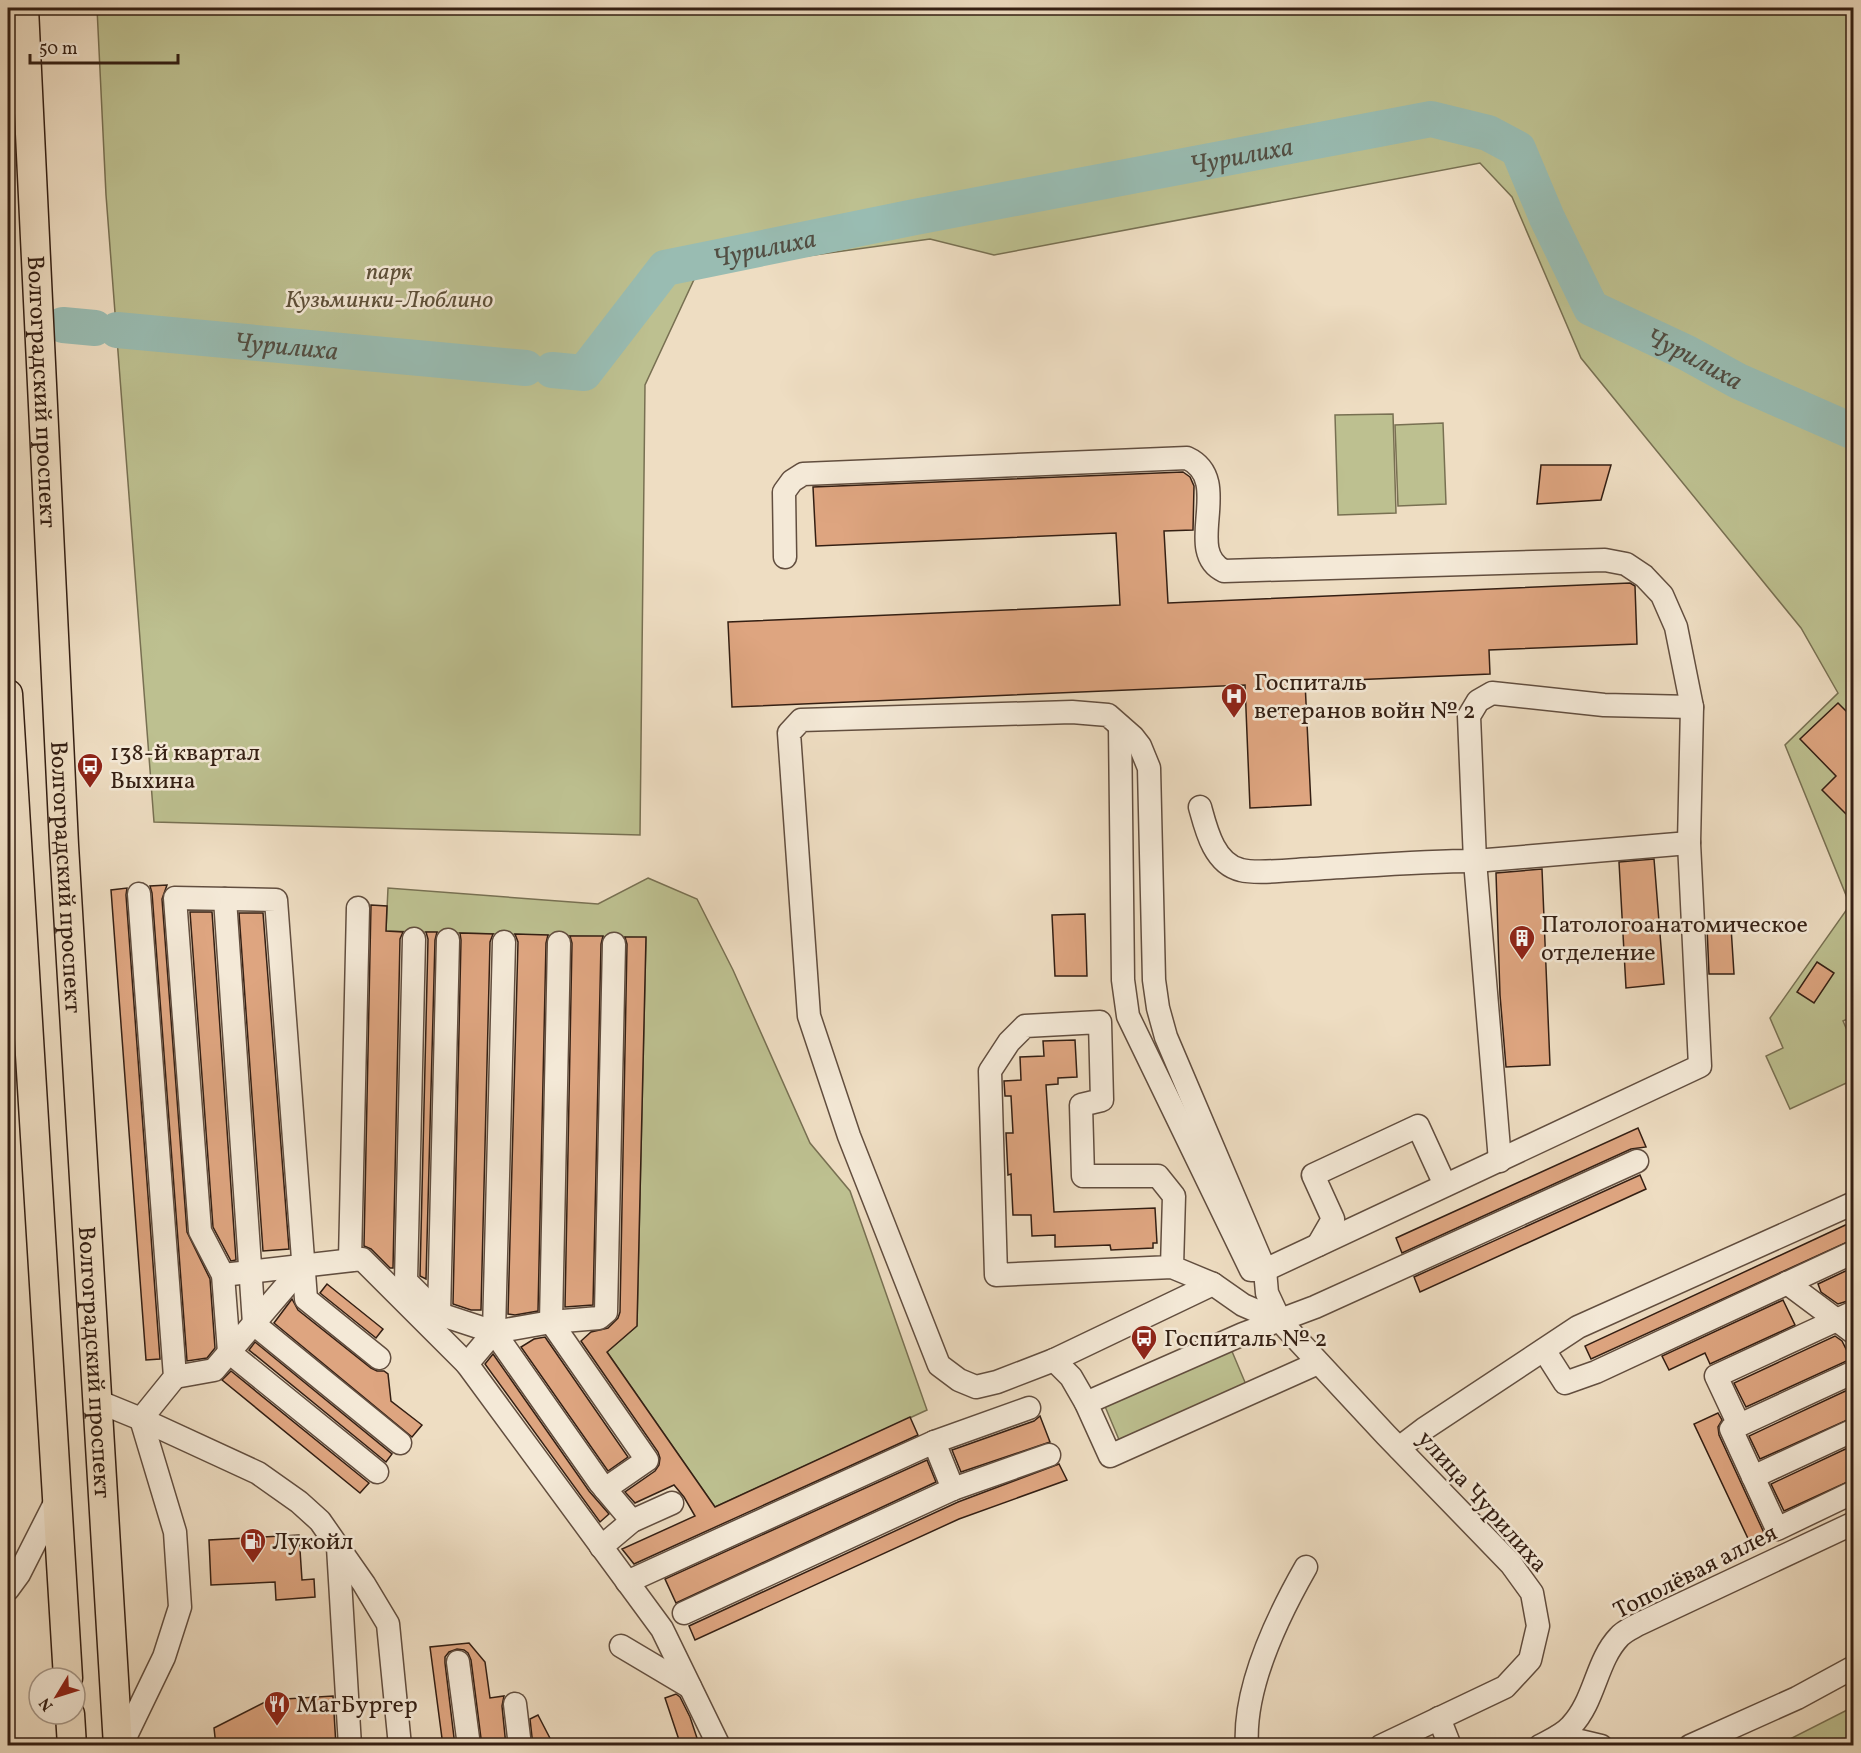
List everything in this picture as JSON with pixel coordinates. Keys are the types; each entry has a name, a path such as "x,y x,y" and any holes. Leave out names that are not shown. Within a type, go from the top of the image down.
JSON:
{"main road":[{"name":"Волгоградский проспект","path":"24,8 63,834 119,1746"},
{"name":"Волгоградский проспект","path":"8,694 11,815 67,1666"},
{"path":"71,1726 72,1746"}],"street":[{"path":"785,557 784,492 792,481 803,474 1187,458 1200,467 1208,481 1207,551 1213,563 1224,571 1605,560 1626,564 1644,576 1662,595 1676,627 1692,707 1689,843 1700,1066 1265,1270 1251,1270 1128,1016 1123,980 1120,726"},
{"path":"1500,1161 1475,861 1469,716 1478,701 1492,693 1604,705 1692,707"},
{"path":"1213,1284 1054,1360 996,1382 975,1387 959,1380 939,1365 849,1136 809,1016 789,733 801,720 1072,712 1108,715 1140,746 1149,768 1154,980 1158,1008 1166,1037 1265,1270 1267,1293 1280,1321"},
{"path":"1200,807 1213,846 1226,862 1240,870 1276,871 1475,861 1689,843"},
{"path":"139,894 175,1377"},
{"path":"377,1472 230,1352 223,1275 200,1231 175,898 276,900 306,1299 379,1358"},
{"path":"225,899 254,1324 400,1443"},
{"path":"350,1260 358,908"},
{"path":"414,939 406,1281 439,1314 494,1332 550,1322 599,1318 606,1312 614,944"},
{"path":"439,1314 448,940"},
{"path":"504,942 494,1332 605,1489 632,1521"},
{"path":"560,943 550,1322 647,1460 605,1489"},
{"path":"1172,1267 1174,1196 1158,1176 1083,1176 1081,1105 1102,1100 1100,1022 1025,1026 1009,1042 990,1071 996,1275 1172,1267 1213,1284 1243,1305 1280,1321"},
{"path":"1318,1245 1333,1219 1313,1175 1418,1126 1445,1185"},
{"path":"1086,1403 1243,1334 1315,1307 1637,1161"},
{"path":"1398,1448 1578,1327 1854,1203"},
{"path":"1544,1350 1565,1383 1596,1372 1854,1252"},
{"path":"223,1275 362,1259 467,1364 662,1629 719,1746"},
{"path":"141,1419 175,1377 214,1370 303,1266"},
{"path":"1787,1283 1848,1321"},
{"name":"улица Чурилиха","path":"1280,1321 1398,1448 1511,1564 1532,1593 1538,1626 1530,1660 1504,1687 1382,1746"},
{"path":"1739,1425 1716,1376 1848,1321"},
{"path":"467,1364 494,1332"},
{"path":"1054,1360 1071,1377 1086,1403 1110,1456 1318,1363"},
{"path":"1854,1372 1731,1429 1778,1529 1854,1492"},
{"path":"97,1401 258,1473 320,1521 364,1584 388,1624 400,1746"},
{"path":"627,1582 934,1442 1029,1408"},
{"path":"119,1746 164,1657 180,1607 175,1532 141,1419"},
{"path":"1753,1477 1854,1430"},
{"path":"934,1442 953,1489"},
{"path":"684,1613 953,1489 1049,1455"},
{"path":"8,1589 19,1574 57,1499"},
{"path":"601,1547 632,1521 672,1503"},
{"name":"Тополёвая аллея","path":"1549,1741 1570,1727 1579,1716 1612,1645 1621,1634 1854,1523"},
{"path":"338,1547 350,1746"},
{"path":"1247,1746 1250,1711 1260,1669 1273,1630 1306,1567"},
{"path":"621,1646 690,1687"},
{"path":"458,1662 469,1746"},
{"path":"1690,1746 1797,1698 1854,1667"},
{"path":"515,1704 520,1746"},
{"path":"1439,1718 1450,1746"},
{"path":"1549,1741 1601,1746"}],"green space":[{"name":"парк Кузьминки-Люблино","path":"97,8 1853,8 1854,1016 1843,1021 1853,1044 1853,1080 1790,1109 1766,1056 1783,1048 1770,1018 1850,905 1785,745 1838,693 1801,628 1581,358 1512,197 1480,163 994,255 930,239 698,271 645,385 640,835 154,822 106,195"},
{"path":"1393,414 1396,513 1338,515 1335,415"},
{"path":"1443,423 1446,504 1398,506 1395,425"},
{"path":"648,878 697,899 733,970 810,1143 850,1191 927,1410 715,1507 607,1352 637,1326 646,938 386,931 388,888 598,904"},
{"path":"1231,1349 1247,1387 1120,1442 1104,1404"},
{"path":"1853,1707 1853,1745 1778,1745"}],"building":[{"path":"1541,465 1611,465 1601,500 1537,504"},
{"path":"1183,472 1190,477 1194,486 1193,530 1164,531 1168,603 1630,583 1635,586 1637,644 1489,650 1490,674 1305,682 1311,805 1250,808 1245,685 732,707 728,622 1120,605 1116,533 816,546 813,487"},
{"path":"1838,703 1854,719 1854,822 1822,790 1836,776 1800,739"},
{"path":"1654,859 1664,984 1626,988 1619,862"},
{"name":"Патологоанатомическое отделение","path":"1542,869 1550,1065 1506,1067 1500,995 1496,873"},
{"path":"167,885 162,899 187,1232 210,1279 215,1348 207,1358 187,1361 150,886"},
{"path":"127,888 160,1359 146,1360 111,890"},
{"path":"371,905 387,906 386,931 403,932 400,939 393,1268 390,1268 371,1249 364,1246"},
{"path":"190,912 212,912 236,1260 231,1261 213,1227"},
{"path":"239,913 263,913 289,1249 263,1251"},
{"path":"1085,914 1087,976 1055,976 1052,915"},
{"path":"1707,927 1731,927 1734,974 1709,974"},
{"path":"426,932 437,932 426,1279 420,1276 428,939"},
{"path":"460,933 493,934 490,942 481,1310 471,1310 453,1304"},
{"path":"515,934 548,935 538,1311 515,1315 508,1314 518,942"},
{"path":"570,936 603,936 593,1305 565,1307 572,943"},
{"path":"625,937 646,937 637,1326 607,1352 715,1507 910,1417 918,1435 634,1564 622,1549 695,1516 674,1485 635,1503 625,1492 655,1471 660,1458 581,1341 591,1332 608,1328 618,1318 620,1312 627,944"},
{"path":"1817,962 1834,973 1814,1003 1797,992"},
{"path":"1075,1040 1077,1077 1058,1078 1058,1084 1046,1085 1054,1212 1155,1208 1157,1243 1153,1243 1153,1248 1111,1250 1110,1245 1055,1247 1055,1235 1032,1236 1031,1215 1013,1215 1006,1133 1013,1133 1011,1096 1005,1096 1004,1081 1021,1080 1020,1057 1044,1056 1043,1041"},
{"path":"1638,1128 1646,1147 1631,1149 1402,1253 1396,1238"},
{"path":"1640,1175 1646,1189 1420,1292 1414,1277"},
{"path":"1854,1221 1854,1239 1591,1359 1585,1346"},
{"path":"1854,1267 1854,1299 1838,1304 1821,1292 1818,1284"},
{"path":"327,1284 383,1329 376,1338 320,1293"},
{"path":"292,1299 298,1310 371,1368 388,1374 391,1401 422,1425 412,1437 274,1323"},
{"path":"1783,1300 1795,1325 1710,1364 1705,1353 1669,1370 1662,1356"},
{"path":"1835,1336 1842,1341 1851,1359 1746,1407 1734,1383"},
{"path":"545,1337 628,1457 608,1471 521,1347 534,1339"},
{"path":"255,1342 392,1454 386,1462 249,1350"},
{"path":"493,1354 589,1491 609,1514 600,1522 485,1364"},
{"path":"231,1371 369,1483 360,1493 222,1380"},
{"path":"1854,1387 1854,1417 1760,1459 1749,1436"},
{"path":"1718,1413 1722,1420 1718,1427 1719,1435 1769,1540 1752,1547 1694,1424"},
{"path":"1040,1416 1050,1442 961,1472 952,1450 1034,1421"},
{"path":"1854,1445 1854,1479 1784,1511 1771,1484"},
{"path":"927,1460 936,1482 676,1603 665,1579"},
{"path":"1059,1464 1067,1480 959,1519 695,1640 689,1626 958,1502"},
{"path":"299,1535 302,1580 314,1579 315,1597 276,1600 275,1582 211,1585 209,1540"},
{"path":"469,1643 485,1662 490,1698 504,1696 502,1706 506,1746 482,1746 471,1660 468,1653 457,1649 449,1652 445,1657 455,1746 443,1746 430,1647"},
{"path":"676,1694 680,1697 690,1717 698,1741 684,1746 681,1746 665,1698"},
{"path":"333,1696 336,1746 216,1746 214,1728 269,1700"},
{"path":"538,1715 554,1746 533,1746 530,1719"}],"waterway":[{"name":"Чурилиха","path":"552,370 584,373 665,268 915,217 1431,119 1488,133 1518,149 1547,218 1591,308 1687,353 1738,381 1854,432"},
{"name":"Чурилиха","path":"63,325 95,328"},
{"name":"Чурилиха","path":"117,330 526,368"}],"place":[{"name":"Госпиталь ветеранов войн № 2","path":"1234,719"},
{"name":"138-й квартал Выхина","path":"90,789"},
{"name":"Патологоанатомическое отделение","path":"1522,961"},
{"name":"Госпиталь № 2","path":"1144,1361"},
{"name":"Лукойл","path":"253,1564"},
{"name":"МагБургер","path":"277,1727"}]}
